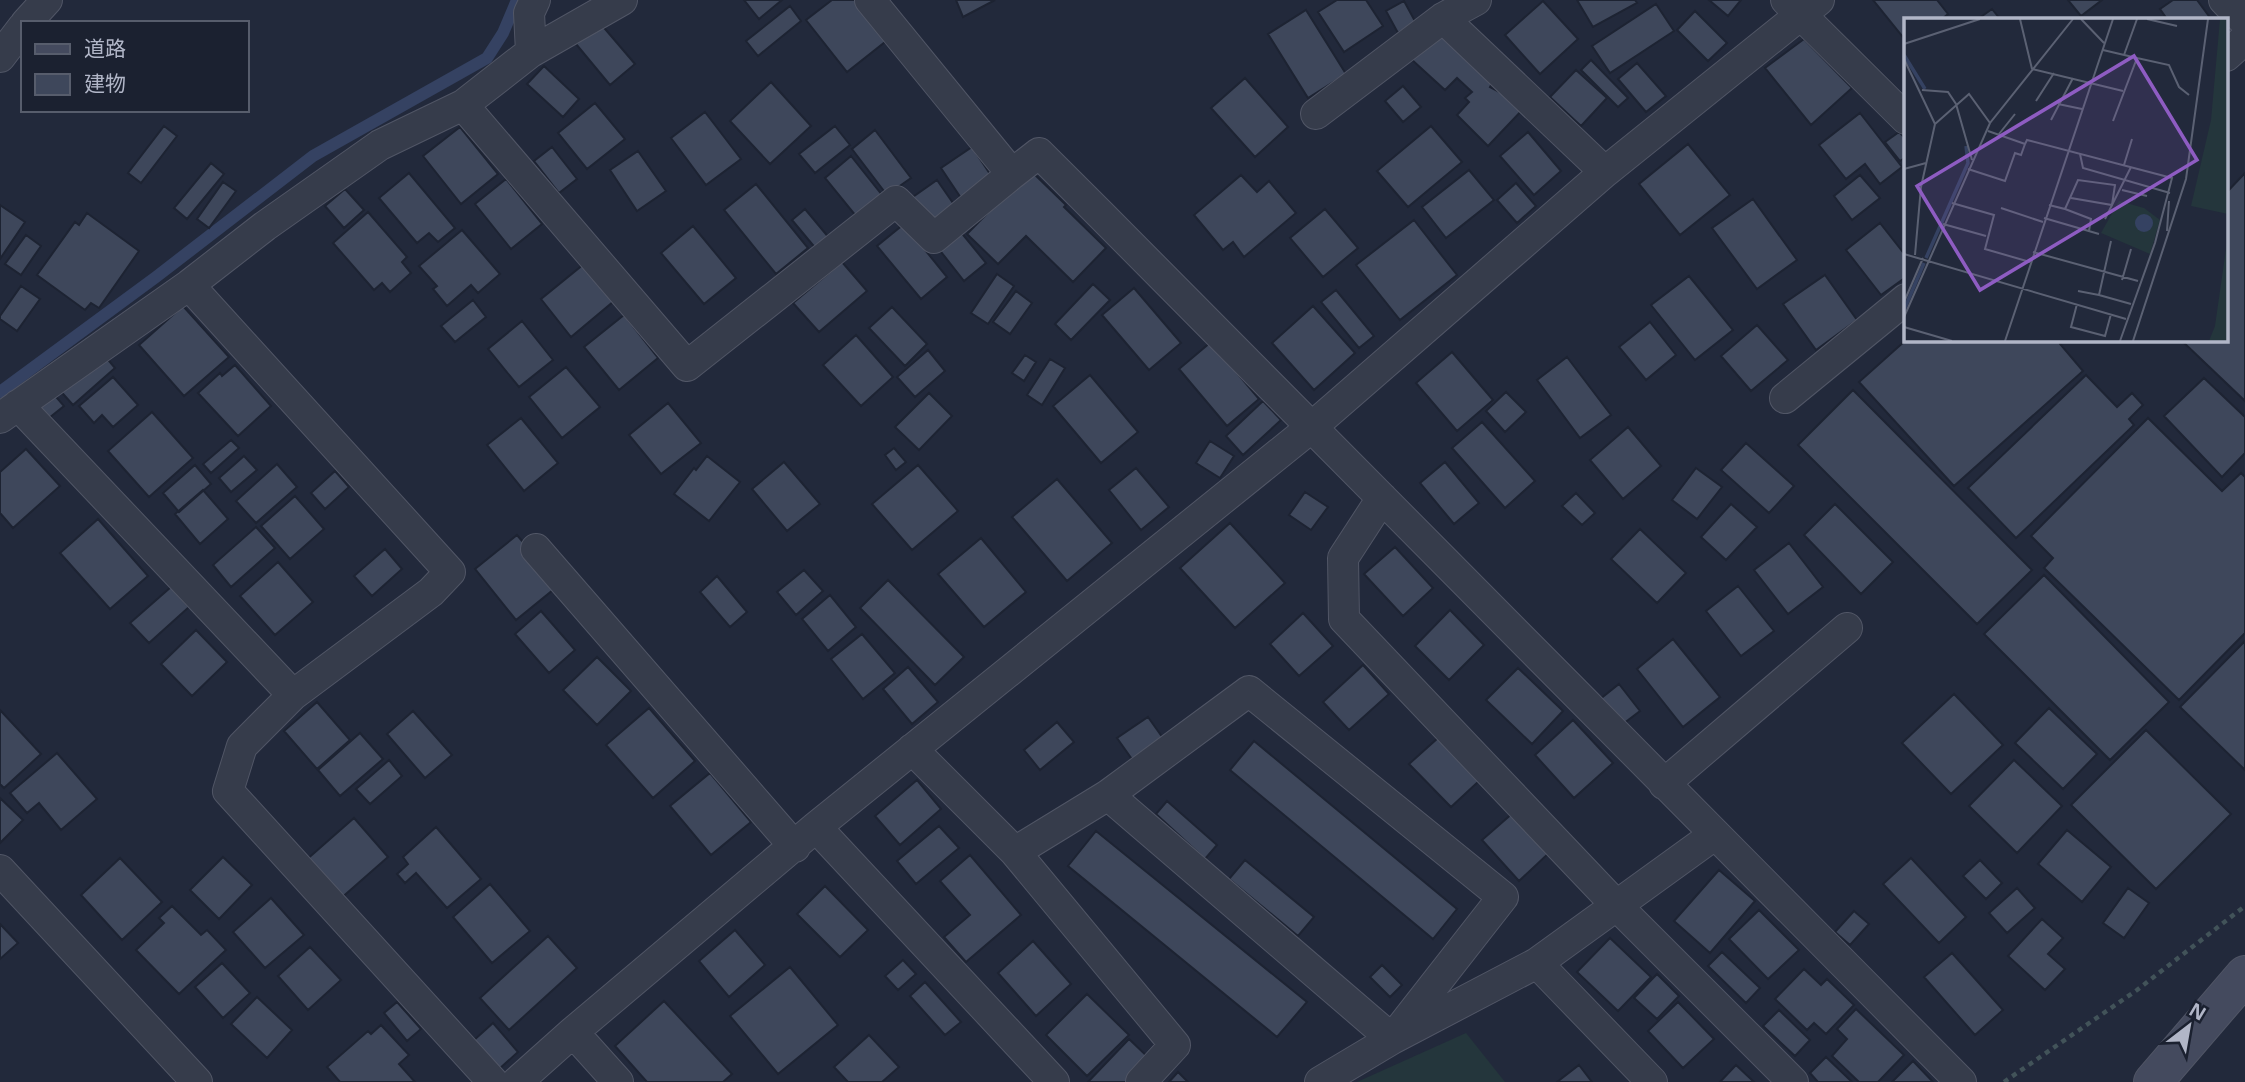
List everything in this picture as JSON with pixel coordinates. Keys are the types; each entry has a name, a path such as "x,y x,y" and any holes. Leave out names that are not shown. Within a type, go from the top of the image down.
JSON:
{"main road":[{"path":"2153,1082 2245,975"}],"street":[{"path":"28,21 47,0"},
{"path":"531,52 529,13 535,0"},
{"path":"293,695 9,412 380,145 463,105 531,52 622,0"},
{"path":"870,0 1012,174"},
{"path":"1316,114 1443,18 1475,0"},
{"path":"2224,0 2245,22"},
{"path":"517,1082 573,1032 912,749 1313,426 1802,5 1904,117"},
{"path":"1443,18 1605,172"},
{"path":"0,57 21,30"},
{"path":"2228,54 2245,39"},
{"path":"463,105 687,366 896,201 934,238 1039,153 1313,426 1714,835 1961,1082"},
{"path":"189,285 450,572 431,592 293,695 242,747 228,792 493,1082"},
{"path":"1785,398 1904,301"},
{"path":"1382,498 1343,558 1344,619 1617,906 1793,1082"},
{"path":"536,549 806,837 1054,1082"},
{"path":"1664,784 1847,628"},
{"path":"1015,852 1108,795 1249,691 1503,897 1392,1039"},
{"path":"912,749 1015,852 1175,1045 1141,1082"},
{"path":"1108,795 1392,1039"},
{"path":"1320,1082 1392,1039 1537,962 1714,835"},
{"path":"0,870 197,1082"},
{"path":"1537,962 1652,1082"},
{"path":"573,1032 618,1082"}],"path":[{"path":"2004,1082 2137,990 2245,906"}],"shaded area":[{"path":"1466,1033 1505,1082 1357,1082"}],"building":[{"path":"744,0 782,0 759,19"},
{"path":"832,0 861,0 890,38 847,72 806,20"},
{"path":"956,0 995,0 963,17"},
{"path":"1337,0 1366,0 1383,26 1344,52 1318,12"},
{"path":"1577,0 1635,0 1637,3 1593,27"},
{"path":"1709,0 1741,0 1728,16"},
{"path":"1873,0 1937,0 1948,14 1943,18 1904,18 1904,39"},
{"path":"2068,0 2102,0 2081,16"},
{"path":"2173,0 2197,0 2210,18 2166,18 2160,9"},
{"path":"1404,1 1416,23 1398,33 1386,11"},
{"path":"1543,1 1578,39 1540,74 1505,35"},
{"path":"1656,4 1674,31 1610,73 1592,46"},
{"path":"790,6 801,21 758,56 746,41"},
{"path":"1992,9 1999,18 1979,18"},
{"path":"1306,10 1346,74 1308,98 1268,34"},
{"path":"1695,11 1727,43 1708,61 1677,30"},
{"path":"600,23 635,64 610,85 576,44"},
{"path":"1444,24 1497,74 1490,87 1526,106 1488,146 1457,115 1469,102 1465,98 1472,92 1457,78 1445,90 1411,59"},
{"path":"1804,39 1852,88 1811,125 1765,68"},
{"path":"1591,60 1628,98 1618,107 1581,70"},
{"path":"1637,63 1666,96 1646,112 1618,79"},
{"path":"544,66 579,99 563,117 527,84"},
{"path":"1576,70 1607,98 1581,126 1550,97"},
{"path":"1245,78 1288,127 1255,157 1211,108"},
{"path":"771,82 811,126 770,164 730,121"},
{"path":"1403,86 1421,107 1403,122 1385,101"},
{"path":"595,103 625,139 587,169 558,133"},
{"path":"705,112 741,159 706,185 671,138"},
{"path":"1860,113 1902,167 1880,184 1865,164 1846,179 1819,145"},
{"path":"164,126 177,136 141,183 128,173"},
{"path":"835,126 850,145 815,173 799,154"},
{"path":"1431,126 1462,162 1408,207 1377,171"},
{"path":"460,127 498,174 461,204 423,156"},
{"path":"875,130 911,178 887,195 852,149"},
{"path":"1528,132 1561,171 1534,195 1500,156"},
{"path":"1899,132 1904,137 1904,158 1900,161 1885,142"},
{"path":"1688,144 1730,195 1680,235 1639,184"},
{"path":"552,147 577,179 559,193 534,161"},
{"path":"972,147 992,177 961,198 941,168"},
{"path":"638,151 666,191 637,211 610,170"},
{"path":"851,156 886,200 860,221 825,178"},
{"path":"211,163 224,174 187,219 174,208"},
{"path":"1030,170 1106,248 1073,282 1026,236 998,264 967,234"},
{"path":"1469,170 1494,200 1446,238 1422,207"},
{"path":"409,173 455,228 438,242 429,233 417,243 379,198"},
{"path":"2245,173 2245,401 2182,341 2228,341 2228,191"},
{"path":"1241,175 1257,192 1269,181 1296,213 1244,257 1233,242 1223,250 1194,215"},
{"path":"1860,175 1880,198 1852,220 1834,196"},
{"path":"506,179 542,224 511,249 475,204"},
{"path":"937,180 955,206 928,225 910,199"},
{"path":"223,182 236,191 209,228 197,219"},
{"path":"1516,183 1536,206 1517,223 1497,200"},
{"path":"756,184 808,248 776,274 724,210"},
{"path":"345,189 364,210 344,228 325,206"},
{"path":"1753,199 1797,260 1757,289 1712,228"},
{"path":"0,205 25,222 0,259"},
{"path":"805,209 830,239 817,250 792,220"},
{"path":"1325,209 1358,248 1323,277 1290,238"},
{"path":"368,212 407,257 402,262 411,273 390,292 382,283 374,290 333,243"},
{"path":"87,213 139,251 99,308 91,303 85,310 37,275 75,222 79,225"},
{"path":"1414,220 1457,275 1400,320 1356,265"},
{"path":"1880,223 1904,253 1904,278 1881,295 1846,250"},
{"path":"904,224 947,277 921,299 877,246"},
{"path":"693,226 736,278 704,304 661,253"},
{"path":"462,230 500,274 478,293 471,285 447,306 433,289 437,286 419,266"},
{"path":"960,231 986,263 964,281 938,248"},
{"path":"26,235 41,246 21,275 5,264"},
{"path":"842,262 867,291 819,332 793,303"},
{"path":"584,264 614,301 571,337 541,299"},
{"path":"997,274 1014,286 988,324 971,313"},
{"path":"1825,275 1857,320 1816,350 1783,304"},
{"path":"1689,276 1733,330 1695,360 1651,305"},
{"path":"1093,284 1110,300 1071,340 1055,324"},
{"path":"21,286 40,299 17,331 0,319 0,316"},
{"path":"1134,288 1181,343 1149,370 1102,315"},
{"path":"1336,290 1374,336 1359,348 1321,302"},
{"path":"1016,291 1032,303 1010,334 993,322"},
{"path":"473,300 486,317 455,342 441,326"},
{"path":"183,306 229,357 184,396 139,345"},
{"path":"1313,306 1355,353 1314,390 1272,343"},
{"path":"892,307 927,344 905,366 869,328"},
{"path":"624,315 658,358 619,390 584,347"},
{"path":"522,321 553,360 519,387 488,349"},
{"path":"1650,322 1676,355 1646,380 1619,347"},
{"path":"1757,325 1788,360 1751,391 1721,356"},
{"path":"856,335 893,377 861,406 823,365"},
{"path":"1905,341 2064,341 2060,344 2083,371 1954,486 1859,382"},
{"path":"1211,342 1259,399 1227,426 1179,369"},
{"path":"99,349 115,368 73,405 56,386"},
{"path":"928,350 945,371 915,397 897,377"},
{"path":"1452,352 1493,400 1457,431 1416,383"},
{"path":"1025,355 1036,362 1024,381 1012,373"},
{"path":"1567,357 1611,415 1580,438 1537,380"},
{"path":"1050,359 1065,368 1042,405 1027,395"},
{"path":"235,365 271,406 238,436 198,393 220,373 222,376"},
{"path":"566,367 600,407 562,438 529,397"},
{"path":"1090,375 1138,432 1101,463 1053,406"},
{"path":"2086,375 2117,407 2132,393 2143,405 2129,419 2134,425 2016,538 1968,488"},
{"path":"113,377 138,405 113,427 102,415 94,423 79,406"},
{"path":"2204,378 2245,417 2245,453 2222,477 2164,416"},
{"path":"1853,390 2032,570 1977,624 1798,445"},
{"path":"51,391 64,406 44,422 31,408"},
{"path":"1506,392 1526,412 1505,432 1486,411"},
{"path":"929,393 952,416 919,450 895,427"},
{"path":"1263,401 1281,420 1243,455 1226,436"},
{"path":"668,403 701,443 661,474 629,435"},
{"path":"152,412 193,458 149,497 108,451"},
{"path":"521,418 558,463 524,491 487,445"},
{"path":"2148,418 2222,491 2241,473 2245,477 2245,633 2179,700 2044,568 2053,558 2031,536"},
{"path":"1482,422 1535,481 1505,508 1452,448"},
{"path":"1628,427 1661,466 1623,499 1590,460"},
{"path":"231,440 239,448 211,473 203,464"},
{"path":"1210,441 1234,456 1220,478 1196,463"},
{"path":"1746,443 1794,486 1769,513 1721,470"},
{"path":"894,448 906,462 896,470 885,455"},
{"path":"26,449 60,486 13,528 0,513 0,472"},
{"path":"244,456 257,470 231,492 219,478"},
{"path":"707,456 740,482 709,521 674,494"},
{"path":"784,462 820,504 787,531 752,489"},
{"path":"1445,462 1479,503 1454,524 1420,483"},
{"path":"277,464 297,487 256,523 236,501"},
{"path":"195,465 211,484 179,512 163,493"},
{"path":"918,465 958,511 912,550 872,504"},
{"path":"1136,468 1169,507 1141,530 1109,490"},
{"path":"1696,468 1722,487 1697,519 1672,500"},
{"path":"335,471 349,487 325,509 311,493"},
{"path":"1057,479 1112,543 1067,581 1012,517"},
{"path":"203,490 228,519 200,544 175,514"},
{"path":"1305,492 1328,507 1311,530 1289,515"},
{"path":"1576,493 1595,513 1582,525 1562,506"},
{"path":"295,496 324,529 290,559 261,526"},
{"path":"1731,504 1757,527 1726,560 1701,537"},
{"path":"1835,504 1893,562 1861,594 1804,535"},
{"path":"98,519 148,576 110,609 60,553"},
{"path":"1230,523 1285,583 1235,628 1180,568"},
{"path":"256,527 275,548 231,587 213,565"},
{"path":"1640,529 1686,573 1657,603 1611,559"},
{"path":"517,535 559,585 516,620 475,569"},
{"path":"981,538 1026,592 984,627 938,574"},
{"path":"1789,543 1823,587 1788,614 1754,570"},
{"path":"1395,547 1433,588 1403,616 1364,574"},
{"path":"385,549 402,569 372,596 354,576"},
{"path":"278,562 313,602 275,635 240,596"},
{"path":"804,570 823,591 796,615 777,592"},
{"path":"2044,575 2169,702 2110,760 1984,634"},
{"path":"717,576 747,612 730,627 700,592"},
{"path":"888,580 964,657 935,685 860,608"},
{"path":"1738,586 1774,631 1741,656 1706,611"},
{"path":"171,587 189,607 149,643 130,623"},
{"path":"830,595 856,627 828,651 802,619"},
{"path":"1450,610 1484,645 1449,680 1415,646"},
{"path":"541,611 575,650 549,673 515,634"},
{"path":"1303,613 1333,646 1299,676 1270,644"},
{"path":"196,630 227,662 192,696 161,664"},
{"path":"862,634 895,673 863,699 831,659"},
{"path":"1673,639 1720,697 1683,727 1637,669"},
{"path":"2245,641 2245,770 2180,707"},
{"path":"597,657 631,691 597,725 563,690"},
{"path":"1363,665 1389,694 1349,730 1323,702"},
{"path":"908,667 938,702 912,724 883,689"},
{"path":"1518,668 1563,711 1532,744 1486,700"},
{"path":"1619,684 1640,711 1619,727 1599,700"},
{"path":"1954,694 2003,745 1951,794 1902,743"},
{"path":"317,702 350,740 317,769 284,731"},
{"path":"649,708 695,761 653,798 606,745"},
{"path":"2049,708 2097,754 2063,789 2015,743"},
{"path":"0,710 41,754 4,788 0,784"},
{"path":"413,711 452,755 425,778 387,734"},
{"path":"1148,717 1165,741 1134,762 1117,738"},
{"path":"1573,720 1613,763 1574,798 1535,755"},
{"path":"1057,722 1074,742 1040,770 1024,750"},
{"path":"2146,730 2231,814 2156,889 2071,805"},
{"path":"360,733 383,759 340,796 318,770"},
{"path":"1438,738 1479,781 1451,807 1409,764"},
{"path":"1254,741 1457,909 1433,939 1230,770"},
{"path":"57,753 97,799 61,830 39,803 27,813 10,793"},
{"path":"389,760 402,776 370,804 356,789"},
{"path":"2014,760 2062,806 2017,853 1969,806"},
{"path":"710,773 751,822 711,855 670,806"},
{"path":"917,780 941,809 900,845 875,816"},
{"path":"0,798 23,820 0,843"},
{"path":"1167,801 1217,845 1205,859 1156,814"},
{"path":"1514,812 1550,852 1519,881 1482,840"},
{"path":"354,818 388,857 339,900 305,861"},
{"path":"939,826 959,848 916,884 897,861"},
{"path":"436,827 481,879 447,908 416,873 405,883 397,874 408,864 403,857"},
{"path":"2067,830 2111,867 2082,902 2038,864"},
{"path":"1096,831 1307,1002 1277,1037 1068,866"},
{"path":"970,855 1021,915 966,962 944,937 970,915 940,881"},
{"path":"223,857 252,885 219,919 190,890"},
{"path":"120,858 162,902 122,940 81,895"},
{"path":"1911,858 1966,917 1939,943 1883,884"},
{"path":"1245,860 1314,917 1298,936 1229,879"},
{"path":"1980,860 2002,883 1986,899 1963,876"},
{"path":"1719,870 1755,901 1710,953 1674,921"},
{"path":"490,884 530,931 492,963 453,917"},
{"path":"825,886 868,930 840,957 797,914"},
{"path":"2017,888 2035,908 2007,933 1989,913"},
{"path":"2128,888 2149,903 2124,938 2103,923"},
{"path":"271,898 304,935 265,968 233,932"},
{"path":"172,906 201,935 207,930 226,950 179,994 136,950 164,923 159,918"},
{"path":"1759,910 1799,950 1768,979 1729,939"},
{"path":"1854,911 1869,924 1850,945 1835,932"},
{"path":"2042,919 2063,938 2048,954 2065,969 2045,990 2008,956"},
{"path":"0,924 18,943 0,959"},
{"path":"735,930 765,965 729,997 699,961"},
{"path":"548,936 577,968 509,1030 480,998"},
{"path":"1610,938 1651,977 1618,1011 1577,972"},
{"path":"1033,941 1071,984 1036,1016 998,973"},
{"path":"310,947 341,980 308,1010 278,976"},
{"path":"1722,952 1760,988 1746,1003 1708,966"},
{"path":"1952,953 2003,1010 1975,1035 1924,977"},
{"path":"903,960 916,974 898,990 885,976"},
{"path":"222,963 250,993 223,1018 195,987"},
{"path":"1382,965 1402,985 1390,997 1370,977"},
{"path":"790,967 838,1025 778,1074 730,1016"},
{"path":"1804,969 1821,985 1827,979 1854,1005 1826,1034 1814,1023 1807,1030 1775,999"},
{"path":"1657,974 1679,996 1657,1019 1634,998"},
{"path":"925,982 961,1022 945,1035 910,996"},
{"path":"1087,994 1129,1035 1087,1076 1046,1035"},
{"path":"257,997 292,1030 267,1058 231,1024"},
{"path":"664,1001 732,1074 723,1082 647,1082 615,1046"},
{"path":"397,1002 421,1029 407,1041 384,1013"},
{"path":"1678,1002 1714,1039 1683,1068 1648,1031"},
{"path":"1856,1009 1904,1055 1878,1082 1859,1082 1832,1056 1847,1039 1837,1029"},
{"path":"1779,1010 1810,1040 1795,1056 1763,1026"},
{"path":"493,1023 518,1052 498,1070 473,1041"},
{"path":"381,1025 409,1055 399,1064 415,1082 340,1082 327,1067 368,1031 371,1034"},
{"path":"869,1035 899,1067 882,1082 848,1082 834,1067"},
{"path":"1129,1039 1152,1061 1132,1082 1088,1082"},
{"path":"1826,1057 1852,1082 1818,1082 1810,1073"},
{"path":"1913,1061 1933,1082 1892,1082"},
{"path":"1579,1065 1592,1082 1557,1082"},
{"path":"1736,1065 1754,1082 1720,1082"},
{"path":"1178,1072 1188,1082 1169,1082"}],"waterway":[{"path":"0,392 313,156 487,58 503,33 517,0"}]}
